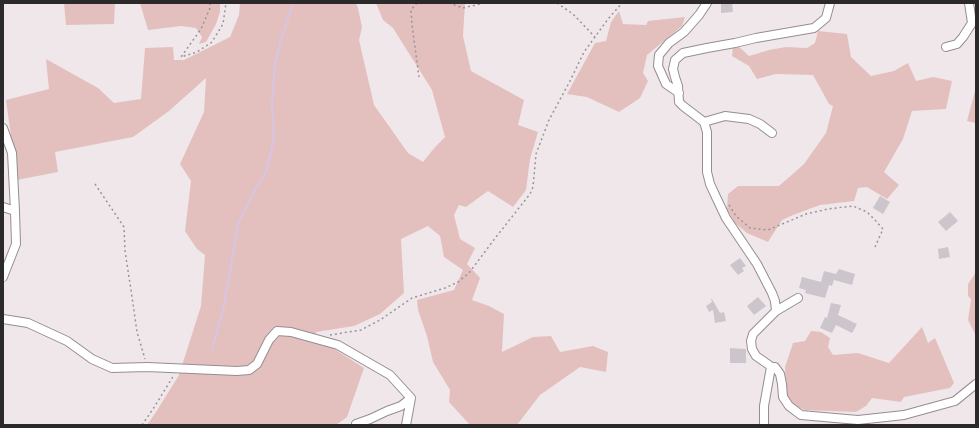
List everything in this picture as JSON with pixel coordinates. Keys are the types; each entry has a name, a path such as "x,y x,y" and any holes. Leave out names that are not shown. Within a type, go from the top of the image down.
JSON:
{"street":[{"path":"679,94 666,84 658,66 659,55 669,43 684,32 699,15 706,3"},
{"path":"776,311 772,293 760,269 726,218 710,184 707,172 707,132 704,122 679,102 678,86 673,69 675,60 683,53 814,28 826,18 830,3"},
{"path":"946,47 957,44 972,23 969,3"},
{"path":"704,122 725,116 749,119 760,124 772,133"},
{"path":"3,128 12,153 16,244 3,277"},
{"path":"3,207 15,211"},
{"path":"798,298 776,311 753,334 751,342 752,349 756,356 771,367 775,367 780,374 783,396 789,406 801,415 861,423 904,415 955,401 976,384"},
{"path":"3,320 28,323 67,341 92,359 112,368 147,367 237,371 249,370 257,364 269,340 277,330 291,332 338,345 390,375 411,398"},
{"path":"764,425 764,406 771,367"},
{"path":"356,424 401,406 411,398"},
{"path":"406,425 411,398"}],"path":[{"path":"210,3 210,8 201,29 181,57 197,52 212,42 223,24 226,3"},
{"path":"417,3 411,10 419,77"},
{"path":"449,3 463,8 484,3"},
{"path":"557,3 574,14 595,37"},
{"path":"324,335 361,330 380,320 412,298 445,288 458,282 469,273 530,194 533,187 536,154 549,120 584,52 608,19 622,3"},
{"path":"95,184 124,227 125,251 132,290 137,332 147,367"},
{"path":"729,204 736,216 750,228 768,230 806,214 828,209 853,206 867,212 883,229 876,247"},
{"path":"142,425 178,368"}],"shaded area":[{"path":"64,3 115,3 114,24 66,25"},
{"path":"140,3 220,3 220,12 216,24 206,42 199,44 202,37 196,28 181,26 148,30"},
{"path":"240,3 356,3 362,27 359,40 374,105 408,153 423,162 445,137 432,90 393,28 383,20 376,3 465,3 463,36 471,71 524,100 518,125 538,132 530,159 526,190 513,207 488,191 466,207 459,205 454,215 460,239 475,248 467,264 480,278 472,300 489,306 504,314 502,352 533,337 551,336 560,352 593,346 608,352 606,372 580,367 540,395 517,425 470,425 449,402 450,390 433,362 427,336 418,310 417,300 454,290 463,270 444,257 440,236 428,226 401,239 404,293 380,314 354,326 316,332 314,343 333,348 364,368 347,417 336,425 147,425 179,375 201,306 205,255 197,249 185,231 191,181 180,164 204,112 206,78 169,111 133,137 55,152 58,172 17,180 6,100 49,89 46,59 98,88 114,103 141,99 145,48 173,47 174,60 184,60 230,37 239,15"},
{"path":"619,11 623,24 646,25 648,21 685,17 682,26 647,55 643,73 648,81 640,98 619,112 587,97 567,94 595,43 606,41 611,22"},
{"path":"818,31 847,34 851,57 871,76 894,71 908,63 916,81 933,77 952,81 946,109 912,111 903,139 884,172 899,185 887,199 867,187 858,188 854,201 820,205 782,220 768,242 747,233 735,223 727,209 728,194 738,186 779,186 804,164 826,133 833,106 829,104 813,75 776,74 757,79 749,66 732,56 733,48 738,46 749,56 786,47 807,48 815,43"},
{"path":"976,87 976,123 967,121"},
{"path":"976,272 976,336 968,320 971,299 968,296 968,284"},
{"path":"922,327 928,343 935,338 954,383 950,388 904,397 901,402 872,398 866,406 856,412 805,410 792,404 786,393 785,367 793,343 805,341 811,331 821,332 830,338 828,347 833,355 858,353 889,363"}],"building":[{"path":"721,3 732,3 733,12 721,13"},
{"path":"880,196 890,202 883,214 873,208"},
{"path":"950,212 958,221 946,231 938,222"},
{"path":"948,247 950,257 939,259 938,249"},
{"path":"740,258 746,266 742,268 744,271 738,275 730,265"},
{"path":"839,269 855,274 852,285 834,280 832,286 829,285 825,298 805,293 806,290 799,288 802,277 821,282 824,271 836,274"},
{"path":"758,297 766,306 754,315 747,306"},
{"path":"711,299 720,313 724,312 726,321 715,323 713,310 709,312 706,306 712,302"},
{"path":"831,303 841,305 838,315 857,324 852,333 836,325 832,333 820,328 825,317 827,318"},
{"path":"730,348 746,349 746,363 730,363"}],"waterway":[{"path":"212,349 223,311 238,224 251,197 267,170 274,138 272,105 275,65 281,39 293,3"}]}
